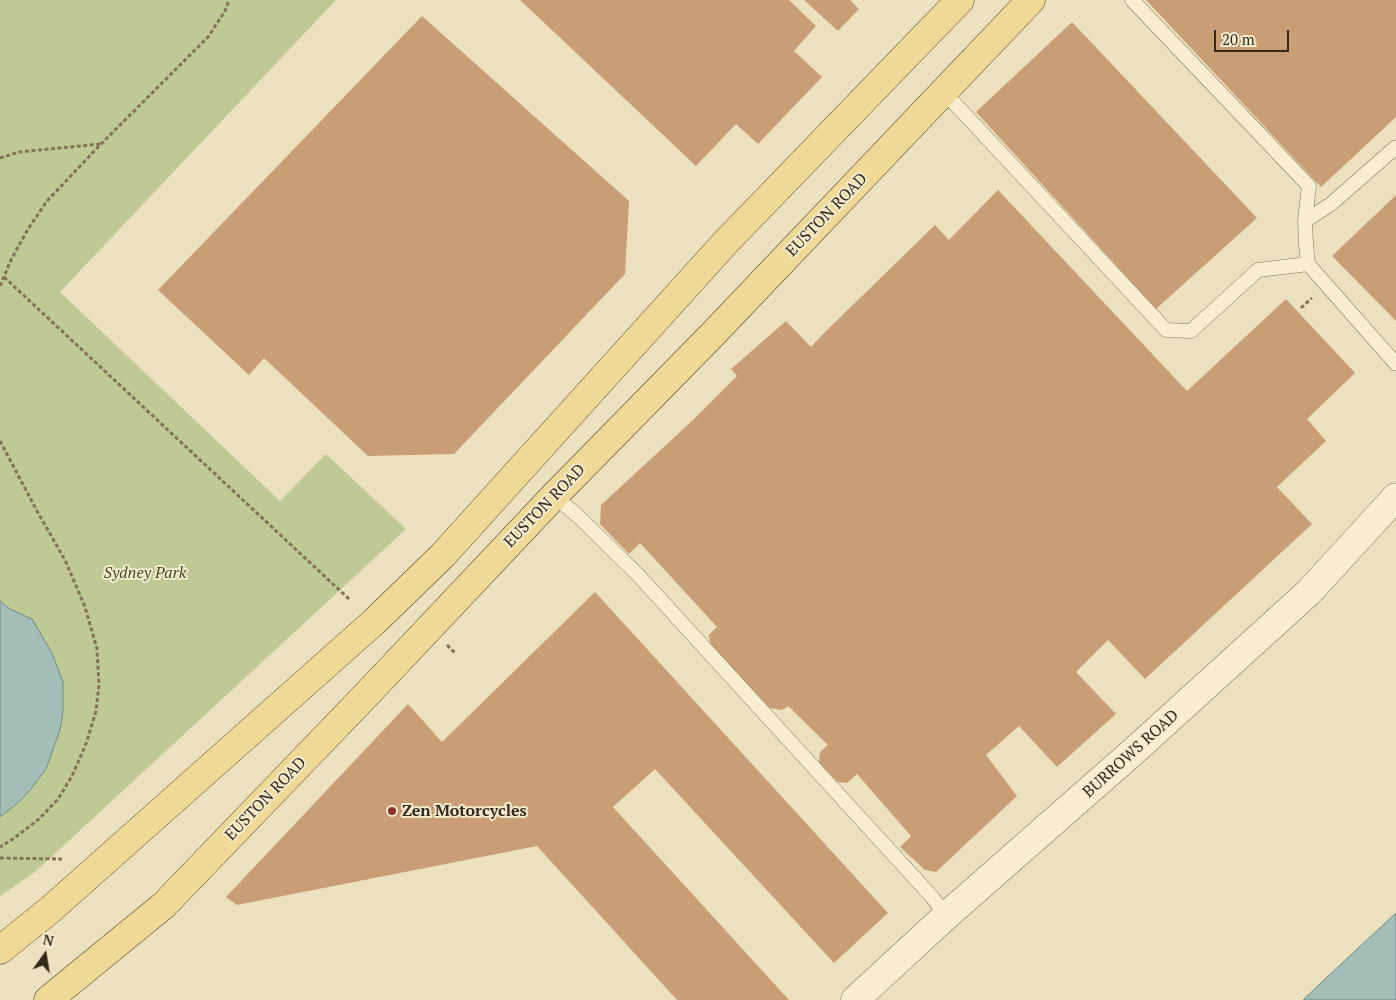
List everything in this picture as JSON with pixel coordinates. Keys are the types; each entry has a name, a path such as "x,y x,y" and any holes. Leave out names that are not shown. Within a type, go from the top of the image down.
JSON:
{"main road":[{"path":"0,950 51,909 375,621 443,555 725,243 960,0"},
{"name":"EUSTON ROAD","path":"48,1000 164,905 1031,0"}],"street":[{"name":"BURROWS ROAD","path":"855,1000 946,916 1143,744 1309,592 1396,497"}],"lane":[{"path":"1132,0 1309,186 1306,221 1308,264 1396,364"},
{"path":"944,92 1166,330 1191,331 1258,270 1308,264"},
{"path":"1306,221 1331,204 1396,147"},
{"path":"554,496 578,516 639,576 926,890 946,916"}],"path":[{"path":"0,286 11,260 47,202 101,144 208,37 225,12 229,0"},
{"path":"0,158 19,152 101,144"},
{"path":"4,277 349,599"},
{"path":"1301,308 1326,285"},
{"path":"0,441 36,511 65,560 85,607 97,649 99,684 96,711 86,744 72,776 58,799 39,819 0,847"},
{"path":"0,858 62,860"}],"green space":[{"name":"Sydney Park","path":"0,0 336,0 60,292 280,501 326,454 406,529 35,872 0,896"}],"water":[{"path":"0,601 10,609 32,619 52,653 63,682 63,712 60,730 46,769 19,802 0,817"},
{"path":"1396,913 1396,1000 1303,1000 1325,979"}],"building":[{"path":"520,0 789,0 816,26 794,51 822,77 758,144 736,124 696,166"},
{"path":"804,0 850,0 859,9 838,31"},
{"path":"1146,0 1396,0 1396,117 1321,187"},
{"path":"422,16 629,201 625,274 454,454 368,456 264,358 249,375 158,290"},
{"path":"1072,22 1257,218 1156,309 976,112"},
{"path":"998,190 1187,391 1286,299 1355,373 1307,419 1326,441 1277,487 1312,524 1145,679 1108,640 1076,672 1116,714 1057,767 1019,726 986,755 1017,796 936,872 925,870 900,847 911,836 857,774 847,783 838,782 819,763 820,752 828,745 788,706 782,710 770,708 711,647 709,635 717,627 640,543 629,554 600,524 601,505 693,420 737,376 731,369 786,321 811,347 935,225 949,240"},
{"path":"1396,195 1396,321 1332,256"},
{"path":"595,592 888,913 834,963 655,769 613,807 789,1000 677,1000 537,846 237,905 226,897 408,704 442,742"}],"place":[{"name":"Zen Motorcycles","path":"392,811"}]}
